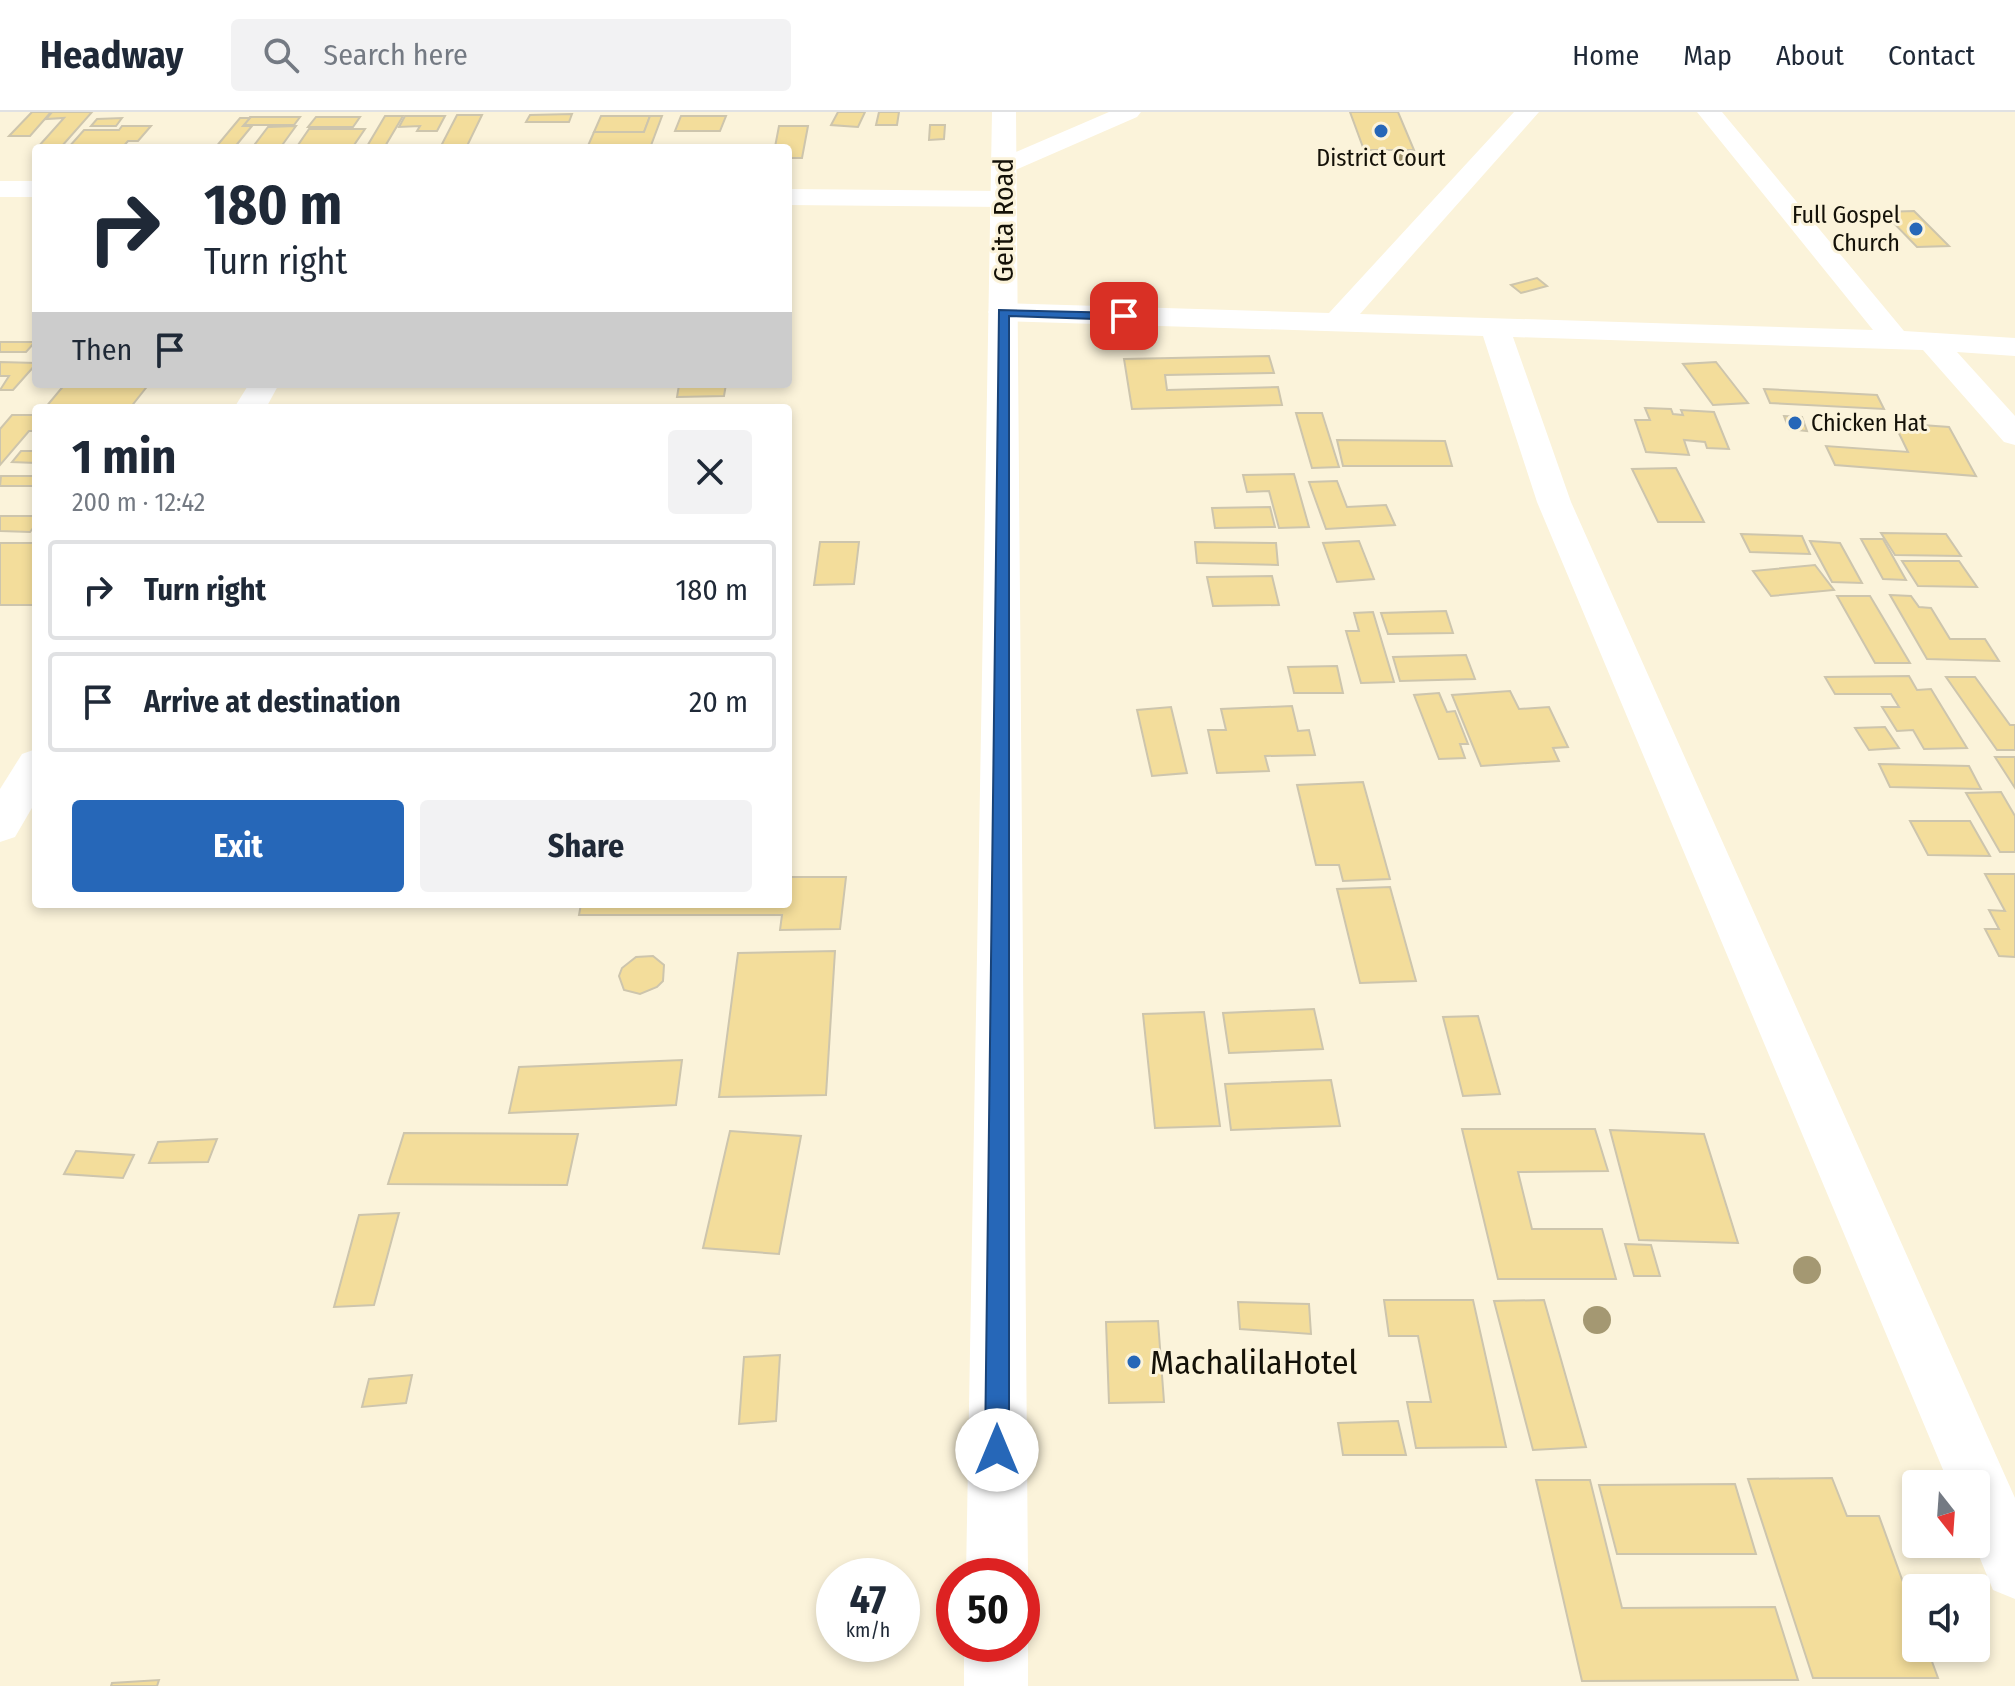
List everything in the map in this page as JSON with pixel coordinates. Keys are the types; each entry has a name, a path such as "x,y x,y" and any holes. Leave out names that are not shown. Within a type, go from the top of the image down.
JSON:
{"street":[{"name":"Geita Road","path":"997,1558 1004,112"},
{"path":"792,197 1003,183 1129,112"},
{"path":"1336,323 1527,112"},
{"path":"1709,112 1896,340"},
{"path":"0,189 32,189"},
{"path":"1003,312 1931,341 2015,347"},
{"path":"1495,328 1554,502 2015,1568"},
{"path":"1931,341 2015,435"},
{"path":"0,825 32,772"},
{"path":"996,1662 996,1686"}],"building":[{"path":"32,112 51,112 30,136 9,136"},
{"path":"52,112 92,112 64,144 41,144 64,118 46,119"},
{"path":"838,112 865,112 858,127 831,125"},
{"path":"879,112 899,112 897,125 876,125"},
{"name":"District Court","path":"1350,112 1398,112 1414,150 1364,150"},
{"path":"572,114 569,122 526,122 530,115"},
{"path":"457,115 482,115 468,144 442,144"},
{"path":"385,116 403,116 386,144 368,144"},
{"path":"405,116 445,116 437,131 417,131 420,126 399,127"},
{"path":"601,116 650,116 644,132 594,132"},
{"path":"650,116 662,116 652,144 589,144 594,132 644,132"},
{"path":"681,116 726,116 720,131 675,131"},
{"path":"250,117 300,117 294,125 244,125"},
{"path":"316,117 360,117 353,127 308,127"},
{"path":"122,118 116,126 91,126 97,119"},
{"path":"240,118 250,118 243,126 252,126 237,144 218,144"},
{"path":"930,125 945,125 944,139 929,140"},
{"path":"122,126 151,126 138,141 125,144 72,144 84,130 119,130"},
{"path":"296,126 283,144 255,144 268,127"},
{"path":"779,126 808,126 802,158 792,158 792,144 776,144"},
{"path":"309,129 365,129 355,144 299,144"},
{"name":"Full Gospel Church","path":"1914,211 1949,246 1917,247 1883,212"},
{"path":"1537,278 1547,286 1521,293 1511,285"},
{"path":"0,342 32,342 26,352 0,352"},
{"path":"1269,356 1274,373 1165,375 1167,390 1278,387 1282,405 1132,409 1124,359"},
{"path":"0,362 32,363 32,369 13,390 0,390 9,376 0,376"},
{"path":"1716,362 1748,403 1713,405 1683,364"},
{"path":"62,388 146,388 133,404 48,404"},
{"path":"678,388 725,388 724,396 677,397"},
{"path":"1764,389 1877,395 1884,409 1770,403"},
{"path":"1645,408 1671,409 1673,414 1683,415 1681,410 1714,412 1729,449 1707,448 1705,442 1684,440 1689,455 1646,452 1635,420 1650,420"},
{"path":"1296,413 1322,413 1339,467 1312,468"},
{"path":"12,415 32,415 32,431 0,465 0,429"},
{"name":"Chicken Hat","path":"1784,416 1802,417 1807,431 1789,429"},
{"path":"1894,423 1949,427 1976,476 1835,465 1826,446 1908,452"},
{"path":"1337,440 1445,441 1452,466 1343,466"},
{"path":"21,451 32,451 32,463 12,462"},
{"path":"1676,468 1704,522 1658,522 1632,469"},
{"path":"1294,474 1309,527 1279,528 1269,491 1247,492 1243,475"},
{"path":"1,476 32,476 32,486 0,486"},
{"path":"1337,481 1347,507 1386,505 1395,525 1326,529 1309,482"},
{"path":"1270,507 1275,527 1215,528 1212,508"},
{"path":"0,516 32,516 30,532 0,531"},
{"path":"1881,533 1946,534 1961,556 1895,555"},
{"path":"1741,534 1802,536 1810,554 1750,552"},
{"path":"1861,539 1883,539 1906,580 1883,579"},
{"path":"1359,541 1374,579 1337,582 1323,543"},
{"path":"1810,541 1840,543 1862,583 1832,582"},
{"path":"820,542 859,542 854,584 814,585"},
{"path":"1195,542 1276,543 1278,565 1197,563"},
{"path":"0,543 32,543 32,605 0,605"},
{"path":"1902,561 1959,561 1977,587 1918,586"},
{"path":"1815,565 1834,590 1771,596 1753,571"},
{"path":"1272,576 1279,605 1213,606 1207,577"},
{"path":"1890,595 1911,596 1919,607 1931,608 1950,639 1985,639 1999,661 1927,659"},
{"path":"1837,596 1870,596 1910,663 1875,663"},
{"path":"1446,611 1453,633 1388,634 1381,613"},
{"path":"1373,612 1394,682 1361,683 1346,631 1359,631 1354,613"},
{"path":"1466,655 1475,679 1400,681 1393,657"},
{"path":"1337,666 1343,693 1294,693 1288,667"},
{"path":"1909,676 1917,690 1931,689 1967,748 1924,749 1913,730 1897,731 1882,707 1899,707 1891,694 1835,694 1825,677"},
{"path":"1946,677 1975,677 2010,725 2015,725 2015,750 1997,750"},
{"path":"1510,691 1519,709 1549,707 1568,747 1553,748 1559,761 1481,766 1452,695"},
{"path":"1439,693 1447,712 1455,711 1468,744 1460,744 1465,758 1439,759 1414,695"},
{"path":"1292,706 1298,731 1309,730 1315,755 1265,756 1269,771 1217,773 1208,730 1226,730 1221,709"},
{"path":"1171,707 1187,773 1152,776 1137,710"},
{"path":"1885,727 1899,748 1869,750 1855,728"},
{"path":"1995,757 2015,757 2015,788"},
{"path":"1879,764 1969,766 1981,789 1890,787"},
{"path":"1363,782 1390,879 1343,881 1339,865 1316,865 1297,785"},
{"path":"2001,792 2015,816 2015,852 2000,852 1966,793"},
{"path":"1910,821 1970,821 1990,856 1928,855"},
{"path":"1985,874 2015,874 2015,957 1999,956 1985,929 1999,929 1989,910 2005,911"},
{"path":"792,877 846,877 840,929 780,930 782,915 579,915 580,908 792,908"},
{"path":"1390,887 1416,981 1360,983 1337,889"},
{"path":"835,951 826,1095 719,1097 738,953"},
{"path":"653,956 664,965 663,981 640,994 624,990 619,976 622,968 636,957"},
{"path":"1314,1009 1323,1049 1229,1053 1223,1013"},
{"path":"1204,1012 1220,1126 1155,1128 1143,1014"},
{"path":"1478,1016 1500,1094 1463,1096 1443,1017"},
{"path":"682,1060 676,1105 509,1113 519,1067"},
{"path":"1331,1080 1340,1126 1231,1130 1225,1084"},
{"path":"1462,1129 1595,1129 1608,1171 1518,1172 1532,1229 1602,1229 1616,1279 1498,1279"},
{"path":"1610,1130 1704,1134 1738,1243 1639,1240"},
{"path":"730,1131 801,1136 779,1254 703,1248"},
{"path":"404,1133 578,1134 567,1185 388,1184"},
{"path":"217,1139 208,1162 149,1163 158,1142"},
{"path":"76,1151 134,1155 123,1178 64,1174"},
{"path":"399,1213 374,1305 334,1307 359,1215"},
{"path":"1625,1244 1651,1245 1660,1276 1634,1276"},
{"path":"1384,1300 1473,1300 1506,1447 1416,1448 1407,1402 1431,1402 1418,1336 1389,1336"},
{"path":"1544,1300 1586,1447 1533,1450 1494,1301"},
{"path":"1238,1302 1309,1304 1311,1334 1240,1329"},
{"name":"MachalilaHotel","path":"1158,1321 1164,1402 1109,1403 1106,1322"},
{"path":"780,1355 776,1421 739,1424 744,1357"},
{"path":"412,1375 406,1403 362,1407 369,1379"},
{"path":"1398,1421 1406,1455 1343,1455 1338,1423"},
{"path":"1832,1478 1847,1516 1879,1516 1902,1579 1902,1662 1932,1662 1938,1678 1813,1678 1748,1479"},
{"path":"1536,1480 1590,1480 1622,1608 1775,1607 1798,1680 1582,1681"},
{"path":"1735,1484 1756,1554 1617,1554 1599,1485"},
{"path":"159,1680 157,1686 111,1686 112,1683"}],"place":[{"name":"District Court","path":"1381,131"},
{"name":"Full Gospel Church","path":"1916,229"},
{"name":"Chicken Hat","path":"1795,423"},
{"name":"MachalilaHotel","path":"1134,1362"}],"route":[{"path":"997,1450 1003,312 1124,316"}]}
